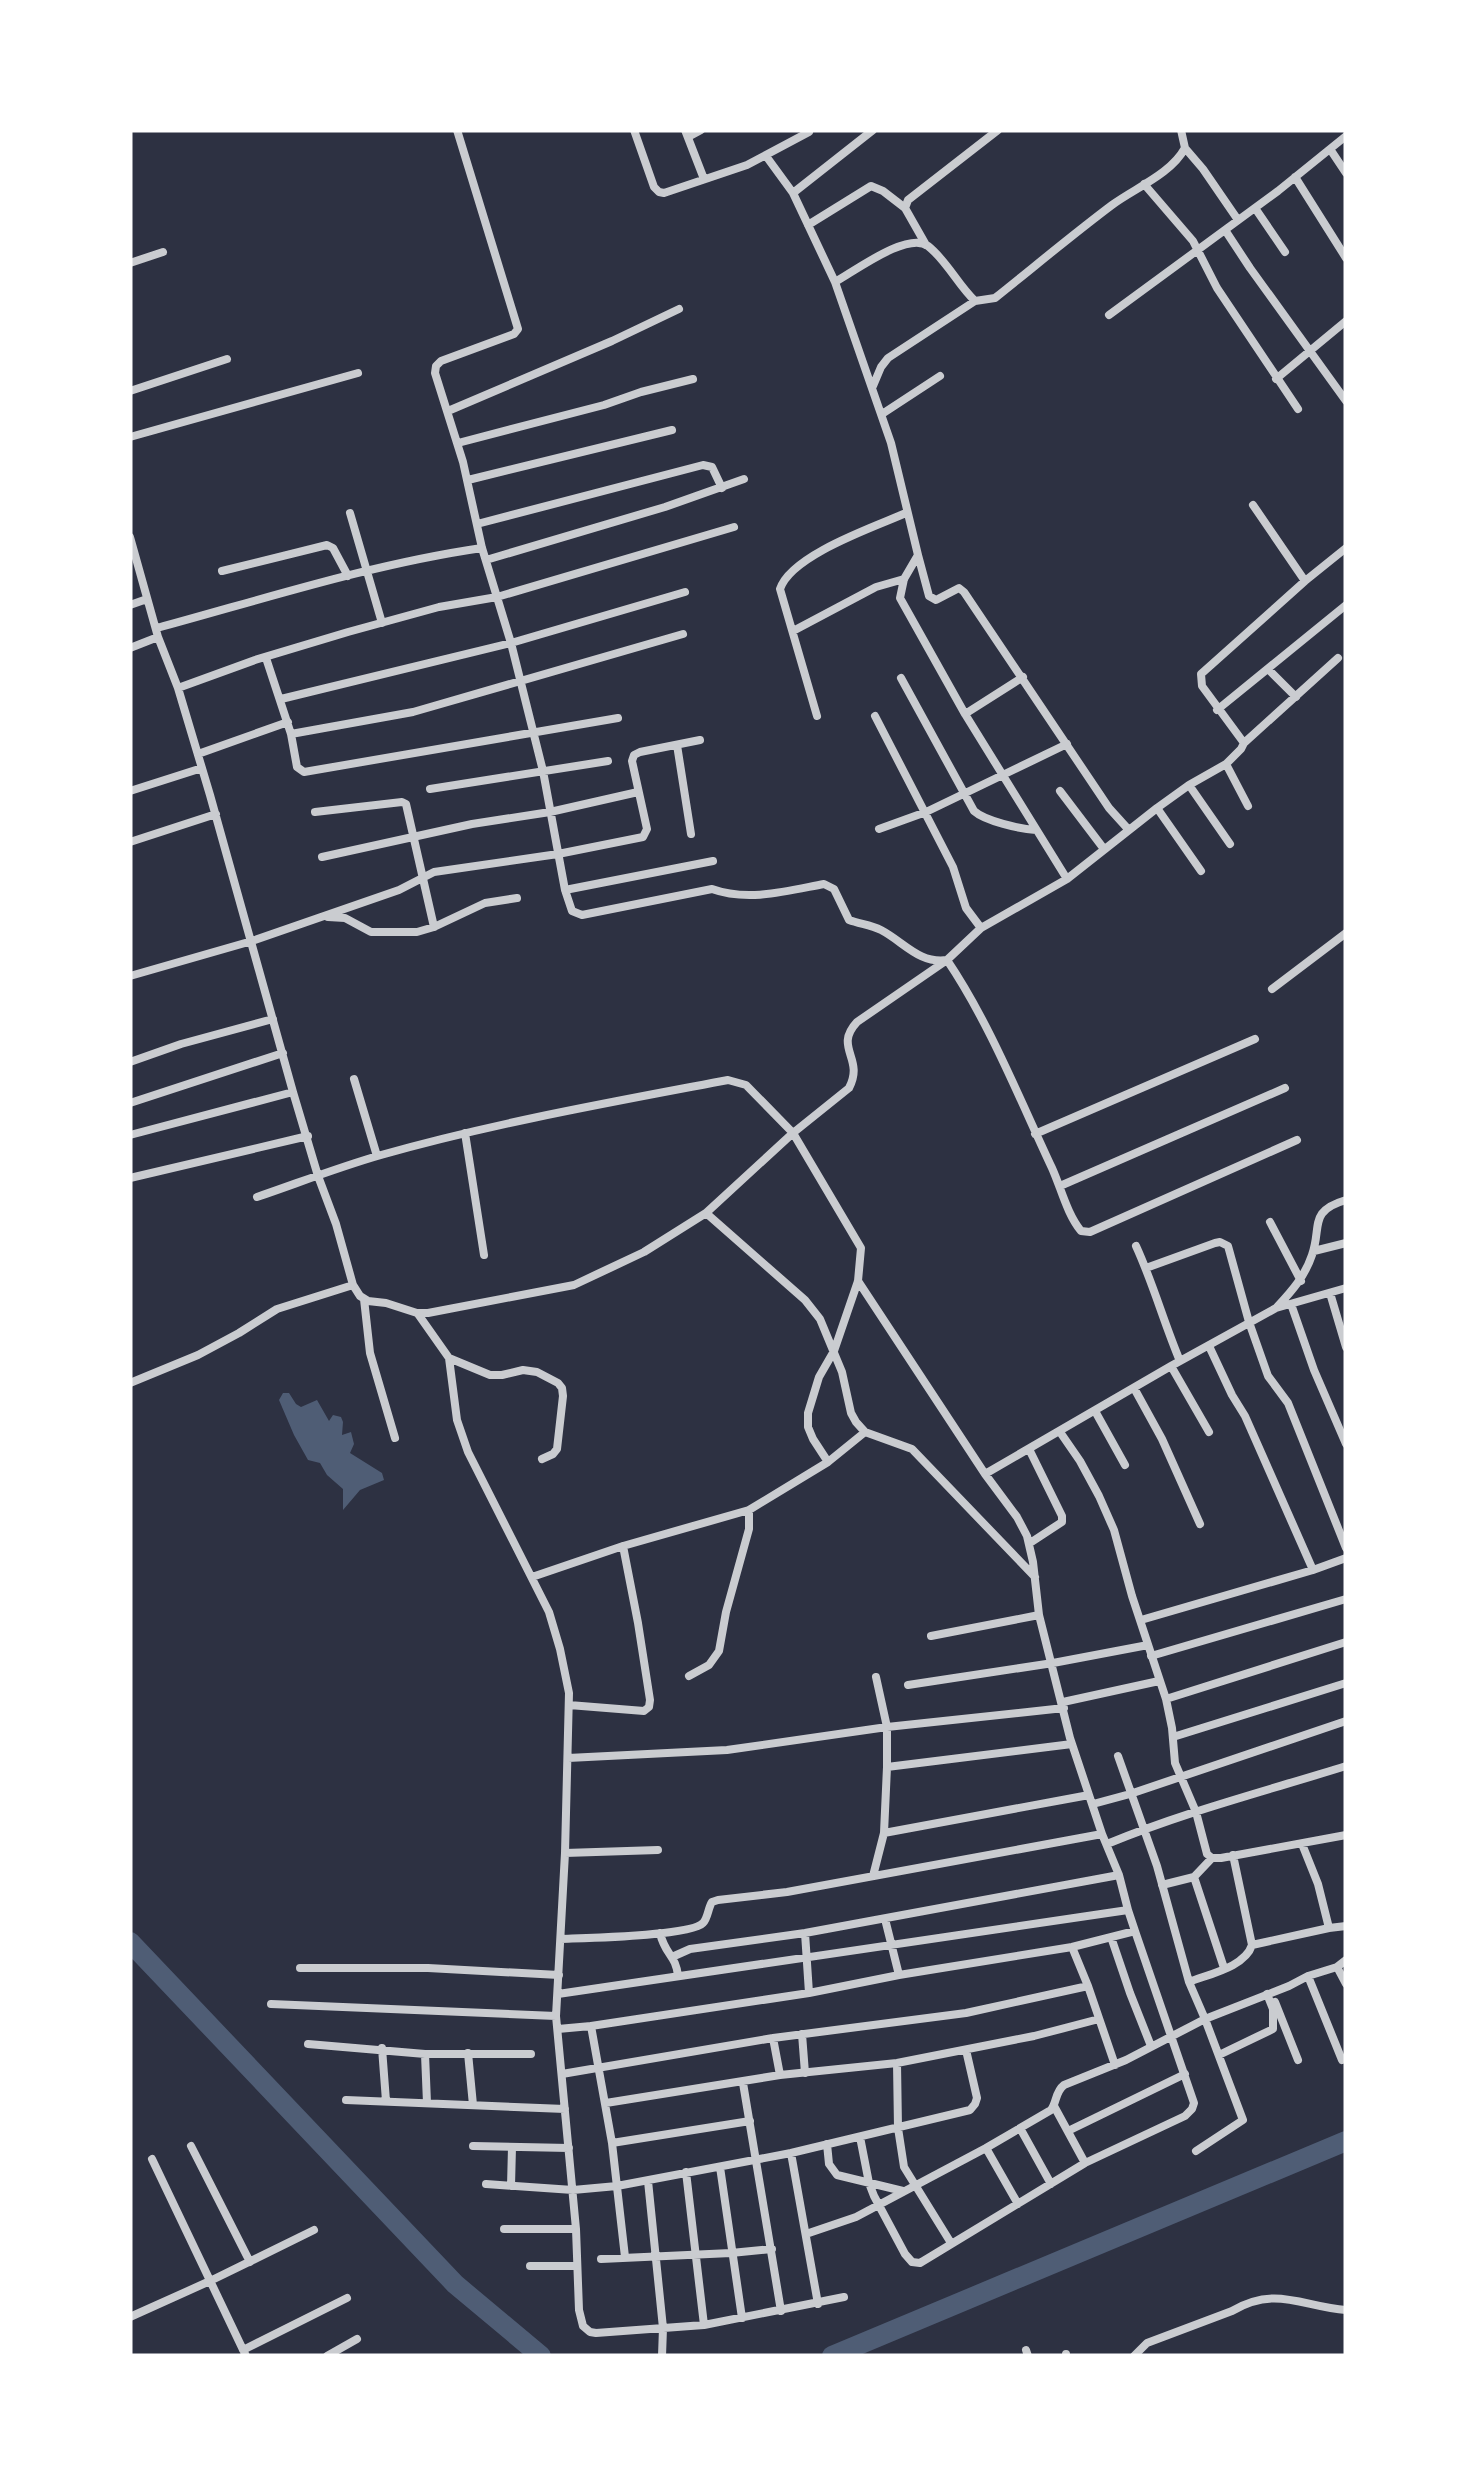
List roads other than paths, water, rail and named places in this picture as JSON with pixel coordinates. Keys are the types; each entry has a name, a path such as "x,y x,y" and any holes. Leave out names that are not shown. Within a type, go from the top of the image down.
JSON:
{"street":[{"path":"457,130 518,328 514,334 441,361 435,372 512,643 572,911 582,915 712,888 725,894 762,895 824,884 834,889 849,920 878,929 920,956 936,962 947,960"},
{"path":"634,130 654,187 664,193 766,156 808,132"},
{"path":"702,130 686,134 704,179"},
{"path":"792,193 874,130"},
{"path":"978,130 985,140"},
{"path":"905,208 911,196 998,130"},
{"path":"1181,130 1185,148 1238,220"},
{"path":"1110,315 1346,136"},
{"path":"873,386 888,358 976,301 995,298 1115,202 1180,157 1185,148"},
{"path":"1330,150 1346,173"},
{"path":"766,156 792,193 835,282 891,443 929,596 936,600 962,589 1109,808 1128,829"},
{"path":"1295,178 1346,258"},
{"path":"1144,184 1197,250 1217,288 1298,409"},
{"path":"808,226 871,186 883,190 905,208 926,245 976,301"},
{"path":"1255,208 1284,252"},
{"path":"1225,230 1346,401"},
{"path":"835,282 897,246 918,241 926,245"},
{"path":"130,262 163,252"},
{"path":"448,411 680,309"},
{"path":"1276,379 1346,321"},
{"path":"130,390 227,359"},
{"path":"130,436 358,373"},
{"path":"882,414 940,376"},
{"path":"458,443 693,378"},
{"path":"468,480 672,430"},
{"path":"477,524 703,465 712,467 722,488"},
{"path":"486,560 744,479"},
{"path":"1253,506 1304,582"},
{"path":"816,716 780,589 785,577 814,554 906,512"},
{"path":"350,513 382,623"},
{"path":"178,688 382,623 497,597 734,527"},
{"path":"130,537 133,561 178,688 216,814 318,1176 353,1285 364,1299 370,1354 395,1438"},
{"path":"222,571 327,545 333,548 348,576"},
{"path":"130,648 157,632 348,576 482,548"},
{"path":"1244,743 1202,686 1201,674 1346,548"},
{"path":"918,555 904,579 900,598 965,714 1067,879"},
{"path":"793,631 876,587 904,579"},
{"path":"281,700 512,643 685,592"},
{"path":"130,605 147,599"},
{"path":"1217,710 1346,605"},
{"path":"292,734 413,712 684,634"},
{"path":"266,658 292,734 297,767 307,772 618,718"},
{"path":"364,1299 428,1313 574,1285 659,1244 706,1214 793,1133 849,1088 855,1067 846,1045 848,1032 857,1022 947,960 981,928 1067,879 1157,808 1226,764 1338,658"},
{"path":"1268,670 1296,697"},
{"path":"965,714 1023,677"},
{"path":"900,678 974,812 1017,828 1036,830"},
{"path":"875,716 953,867 966,908 981,928"},
{"path":"198,754 288,722"},
{"path":"130,976 252,941 399,890 447,869 488,866 643,836 647,829 632,761 634,755 700,740"},
{"path":"879,829 964,795 1066,744"},
{"path":"677,745 691,834"},
{"path":"430,790 608,761"},
{"path":"1226,764 1248,806"},
{"path":"130,792 202,768"},
{"path":"1189,785 1230,844"},
{"path":"1060,791 1104,849"},
{"path":"322,856 638,792"},
{"path":"314,812 402,802 408,809 434,927"},
{"path":"1157,808 1201,871"},
{"path":"130,842 216,814"},
{"path":"565,890 713,861"},
{"path":"323,916 344,918 371,932 400,934 434,927 485,903 517,898"},
{"path":"1272,988 1346,933"},
{"path":"947,960 977,1011 1081,1231 1090,1232 1297,1140"},
{"path":"130,1062 273,1019"},
{"path":"1035,1134 1255,1039"},
{"path":"130,1103 283,1053"},
{"path":"354,1080 377,1156"},
{"path":"256,1198 377,1156 465,1133 728,1080 746,1085 793,1133 860,1248 858,1281 808,1413 808,1427 828,1462"},
{"path":"1060,1186 1285,1088"},
{"path":"130,1134 294,1092"},
{"path":"465,1133 484,1255"},
{"path":"130,1178 308,1136"},
{"path":"1276,1308 1300,1281 1314,1251 1320,1215 1346,1200"},
{"path":"706,1214 805,1300 820,1319 842,1372 851,1412 865,1432 912,1449 1035,1577"},
{"path":"1270,1222 1300,1281"},
{"path":"1146,1268 1215,1243 1231,1250 1249,1322 1268,1376 1288,1402 1346,1548"},
{"path":"1314,1251 1346,1243"},
{"path":"1136,1246 1175,1364 1209,1432"},
{"path":"858,1281 1017,1517 1030,1543 1040,1615 1072,1744 1194,2102 1185,2116 1085,2163 920,2263 912,2262 905,2254 878,2204 869,2183 860,2137"},
{"path":"130,1384 239,1334 276,1309 353,1285"},
{"path":"985,1474 1276,1308 1346,1288"},
{"path":"1330,1293 1346,1347"},
{"path":"1291,1304 1346,1444"},
{"path":"417,1313 448,1358 457,1420 468,1452 555,1628 569,1693 556,2016 581,2321 586,2330 596,2333 704,2325 844,2297"},
{"path":"1209,1346 1245,1416 1313,1570"},
{"path":"448,1358 490,1375 531,1370 558,1383 563,1396 557,1449 542,1460"},
{"path":"1134,1388 1200,1524"},
{"path":"1095,1411 1124,1465"},
{"path":"532,1576 748,1510 828,1462 865,1432"},
{"path":"1060,1432 1107,1512 1166,1699 1175,1763 1196,1812 1206,1854 1212,1858"},
{"path":"1029,1449 1062,1516 1062,1522 1030,1543"},
{"path":"689,1676 709,1664 719,1651 749,1529 748,1510"},
{"path":"569,1705 644,1711 649,1707 638,1623 622,1546"},
{"path":"1141,1620 1346,1558"},
{"path":"1151,1656 1346,1599"},
{"path":"930,1636 1040,1615"},
{"path":"1166,1699 1346,1642"},
{"path":"908,1686 1148,1645"},
{"path":"873,1876 884,1833 887,1727 876,1677"},
{"path":"568,1758 726,1750 1063,1705 1160,1681"},
{"path":"1173,1737 1346,1683"},
{"path":"884,1833 1130,1794 1346,1721"},
{"path":"886,1767 1072,1744"},
{"path":"1118,1756 1162,1885 1189,1982 1243,2120 1196,2150"},
{"path":"1107,1844 1143,1829 1346,1766"},
{"path":"562,1939 698,1927 704,1923 712,1902 718,1900 787,1892 1102,1834"},
{"path":"1162,1885 1194,1877 1212,1858 1346,1836"},
{"path":"1302,1844 1329,1928"},
{"path":"565,1853 658,1850"},
{"path":"1189,1982 1248,1954 1252,1945 1233,1855"},
{"path":"672,1957 690,1949 804,1933 1119,1876"},
{"path":"1194,1877 1224,1968"},
{"path":"558,1994 1128,1910"},
{"path":"886,1919 899,1975"},
{"path":"1252,1945 1346,1926"},
{"path":"558,2029 809,1993 1072,1947 1135,1932"},
{"path":"660,1933 663,1947 677,1964 678,1976"},
{"path":"804,1933 809,1993"},
{"path":"1112,1938 1151,2046"},
{"path":"1072,1947 1116,2065"},
{"path":"1085,2163 1054,2106 1057,2092 1064,2084 1116,2065 1206,2019 1346,1960"},
{"path":"1336,1967 1346,1984"},
{"path":"300,1968 559,1974"},
{"path":"1308,1976 1342,2060"},
{"path":"562,2074 773,2038 966,2013 1088,1986"},
{"path":"1219,2055 1273,2029 1270,1994"},
{"path":"1270,1994 1298,2060"},
{"path":"272,2004 556,2016"},
{"path":"606,2103 780,2075 897,2063 1034,2036 1099,2018"},
{"path":"591,2026 612,2142 624,2257"},
{"path":"802,2034 805,2072"},
{"path":"773,2038 780,2075"},
{"path":"308,2044 426,2054 530,2054"},
{"path":"382,2048 386,2101"},
{"path":"486,2184 573,2190 617,2186 791,2154 970,2110 977,2098 966,2050"},
{"path":"468,2053 473,2105"},
{"path":"426,2054 427,2103"},
{"path":"897,2063 898,2128 904,2167 952,2243"},
{"path":"1068,2132 1185,2074"},
{"path":"743,2083 782,2310"},
{"path":"346,2100 565,2109"},
{"path":"806,2234 856,2217 986,2148 1054,2106"},
{"path":"612,2142 750,2121"},
{"path":"1020,2128 1051,2184"},
{"path":"827,2144 829,2164 837,2174 904,2191"},
{"path":"191,2146 250,2262"},
{"path":"473,2146 569,2148"},
{"path":"511,2186 512,2146"},
{"path":"986,2148 1018,2204"},
{"path":"791,2154 818,2304"},
{"path":"152,2158 244,2353 346,2298"},
{"path":"720,2167 742,2318"},
{"path":"686,2172 704,2325"},
{"path":"648,2181 663,2328 662,2356"},
{"path":"504,2229 576,2229"},
{"path":"130,2317 314,2230"},
{"path":"601,2259 772,2248"},
{"path":"530,2266 576,2266"},
{"path":"1134,2356 1147,2343 1264,2299 1294,2298 1346,2310"},
{"path":"327,2356 357,2339"}],"water":[{"path":"283,1393 289,1393 301,1407 317,1400 329,1421 333,1415 341,1417 342,1435 351,1432 354,1444 350,1453 382,1473 384,1480 360,1490 343,1510 343,1489 320,1463 308,1460 279,1400"}],"waterway":[{"path":"130,1942 455,2284 541,2356"},
{"path":"832,2356 1346,2141"}]}
